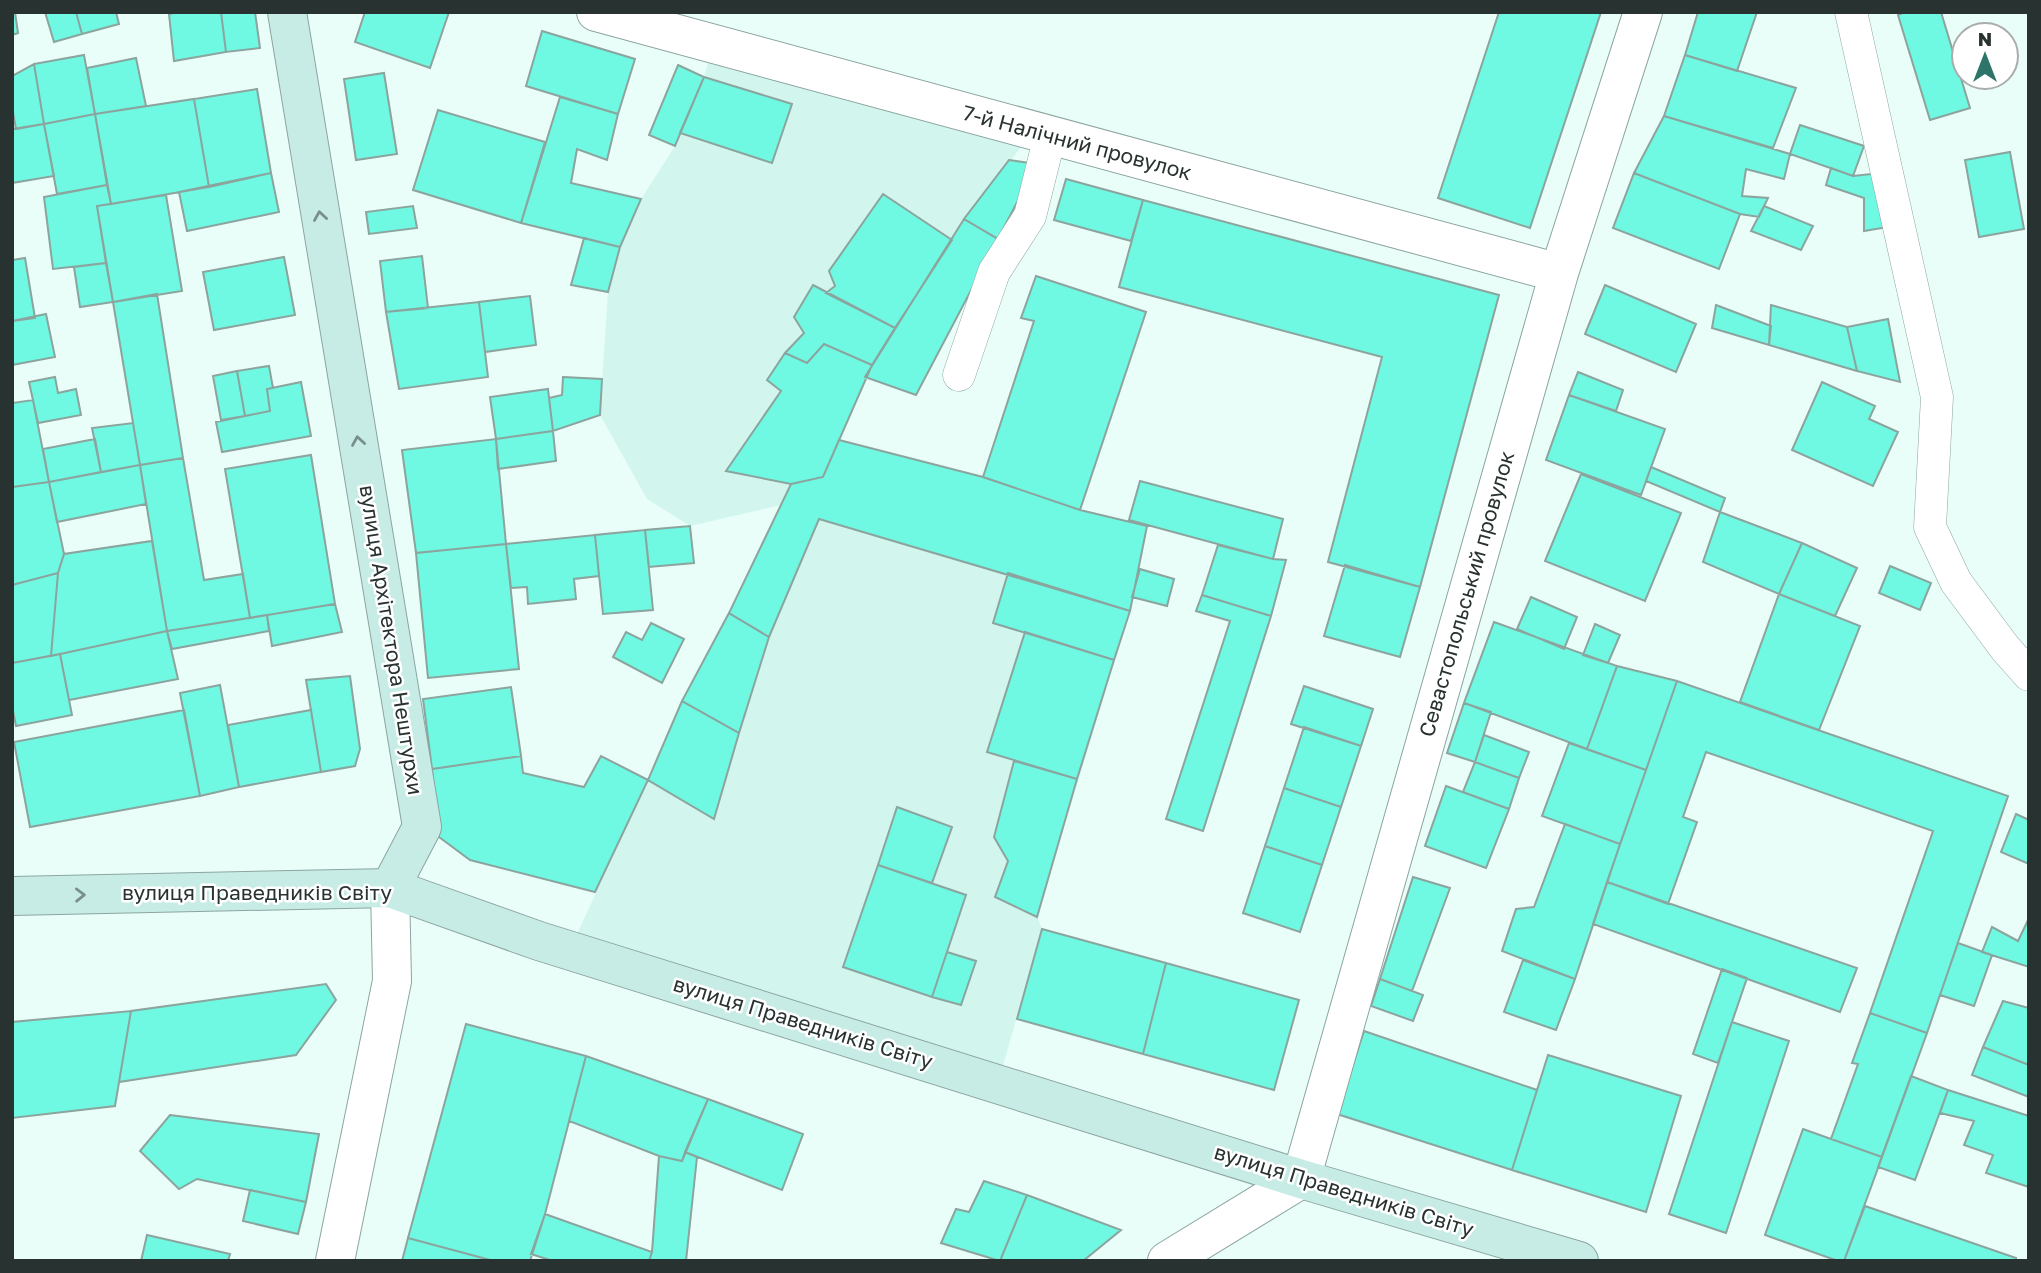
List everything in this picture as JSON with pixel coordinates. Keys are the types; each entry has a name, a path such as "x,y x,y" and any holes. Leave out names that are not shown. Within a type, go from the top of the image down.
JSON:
{"main road":[{"name":"вулиця Архітектора Нештурхи","path":"287,12 422,827 390,888"},
{"name":"вулиця Праведників Світу","path":"12,896 390,888 538,941 1301,1179 1579,1261"}],"street":[{"name":"7-й Налічний провулок","path":"596,12 1559,273"},
{"name":"Севастопольський провулок","path":"1301,1179 1559,273 1643,12"},
{"name":"вулиця Архітектора Нештурхи","path":"335,1261 392,981 390,888"},
{"path":"1167,1261 1301,1179"}],"lane":[{"path":"1851,12 1937,397 1930,527 1956,582 2029,675"},
{"path":"959,375 994,272 1030,216 1050,136"}],"shaded area":[{"path":"711,51 1034,131 964,219 865,377 839,439 983,477 1080,510 1147,526 1130,611 1037,916 1042,929 1000,1076 572,945 682,701 729,613 781,505 690,526 647,499 600,415 608,292 620,247 641,199 675,146 704,77"}],"building":[{"path":"12,12 15,12 18,33 12,35"},
{"path":"45,12 76,12 82,34 54,42"},
{"path":"76,12 116,12 119,24 82,34"},
{"path":"221,12 226,52 174,61 169,14"},
{"path":"221,12 255,12 260,48 226,52"},
{"path":"365,12 449,12 430,68 355,42"},
{"path":"1499,12 1601,12 1530,228 1438,198"},
{"path":"1698,12 1757,12 1737,71 1685,55"},
{"path":"1905,12 1941,12 1950,42 1950,91 1965,91 1970,108 1930,120 1898,15"},
{"path":"542,31 635,59 618,114 526,86"},
{"path":"84,55 95,114 44,124 34,64"},
{"path":"1685,55 1796,88 1773,148 1664,116"},
{"path":"136,58 146,106 95,114 87,68"},
{"path":"34,64 44,124 16,129 12,107 12,76"},
{"path":"678,65 704,77 675,146 649,135"},
{"path":"384,73 397,154 356,160 344,79"},
{"path":"704,77 792,104 772,163 680,133"},
{"path":"257,89 271,173 209,187 194,99"},
{"path":"560,97 618,114 607,160 577,149 571,183 641,199 620,247 521,223"},
{"path":"194,99 209,187 111,204 95,114"},
{"path":"438,110 545,142 521,223 413,190"},
{"path":"95,114 107,185 57,194 44,124"},
{"path":"1664,116 1790,154 1784,179 1746,169 1742,196 1768,198 1759,217 1740,214 1634,173"},
{"path":"44,124 54,176 12,183 12,129"},
{"path":"1800,125 1864,146 1853,176 1790,154"},
{"path":"2010,152 2024,229 1979,237 1965,160"},
{"path":"1009,160 1037,164 998,239 964,219"},
{"path":"1831,168 1853,176 1880,173 1888,227 1864,231 1864,198 1826,185"},
{"path":"271,173 279,212 187,231 179,192"},
{"path":"1634,173 1740,214 1719,269 1613,228"},
{"path":"1066,179 1143,200 1131,241 1054,220"},
{"path":"107,185 111,204 97,206 106,263 53,269 44,197"},
{"path":"883,194 952,240 895,328 826,293 835,286 829,271"},
{"path":"166,195 182,291 113,302 97,206"},
{"path":"1143,200 1499,295 1420,587 1328,562 1382,357 1119,287"},
{"path":"413,206 417,228 369,234 366,212"},
{"path":"1764,206 1813,226 1801,250 1751,231"},
{"path":"964,219 998,239 916,395 865,377"},
{"path":"584,238 620,247 608,292 571,285"},
{"path":"422,256 428,308 386,312 380,261"},
{"path":"284,257 295,315 214,330 203,272"},
{"path":"25,258 35,318 12,321 12,260"},
{"path":"106,263 113,302 80,307 74,267"},
{"path":"1036,276 1146,312 1080,510 983,477 1034,321 1021,318"},
{"path":"813,285 895,328 872,365 824,344 807,363 785,353 804,333 794,317"},
{"path":"1605,285 1696,324 1676,372 1585,334"},
{"path":"157,294 183,458 140,465 113,302"},
{"path":"530,296 536,345 485,352 479,302"},
{"path":"479,302 488,377 399,389 386,312"},
{"path":"1716,305 1771,326 1769,345 1712,328"},
{"path":"1771,305 1847,327 1857,371 1769,345"},
{"path":"46,314 55,357 12,365 12,321"},
{"path":"1888,319 1900,382 1857,371 1847,327"},
{"path":"824,344 872,365 823,477 791,484 726,471 781,391 767,380 785,353 807,363"},
{"path":"269,366 273,388 267,389 270,411 245,416 237,371"},
{"path":"237,371 245,416 221,420 213,376"},
{"path":"1578,372 1623,390 1616,411 1569,395"},
{"path":"55,377 58,393 76,389 81,415 38,423 29,382"},
{"path":"563,377 602,379 600,415 553,431 549,398 562,395"},
{"path":"301,382 311,436 222,452 216,422 270,411 267,389"},
{"path":"1822,382 1875,406 1869,419 1898,432 1873,486 1792,450"},
{"path":"548,389 553,431 496,439 490,397"},
{"path":"1569,395 1665,429 1641,495 1546,460"},
{"path":"33,400 49,482 12,487 12,403"},
{"path":"133,423 140,465 101,472 92,428"},
{"path":"553,431 556,461 498,469 496,439"},
{"path":"95,439 101,472 49,482 43,449"},
{"path":"496,439 506,544 416,553 402,450"},
{"path":"839,440 983,477 1080,510 1147,526 1130,611 819,519 769,637 729,613 791,484 823,477"},
{"path":"311,455 335,604 250,618 225,469"},
{"path":"183,458 204,580 243,574 250,618 167,631 140,465"},
{"path":"140,465 146,504 57,522 49,482"},
{"path":"1651,467 1725,498 1720,512 1646,481"},
{"path":"1581,474 1681,513 1645,601 1545,561"},
{"path":"1140,481 1283,519 1273,559 1129,520"},
{"path":"49,482 64,554 58,573 12,585 12,487"},
{"path":"1720,512 1802,543 1779,594 1703,562"},
{"path":"690,526 694,563 649,567 645,530"},
{"path":"645,530 653,610 603,614 595,535"},
{"path":"595,535 599,576 574,579 576,599 528,604 527,587 511,588 506,544"},
{"path":"152,541 167,631 51,656 58,573 64,554"},
{"path":"1802,543 1857,568 1835,616 1779,594"},
{"path":"506,544 519,669 428,678 416,553"},
{"path":"1218,545 1286,560 1271,616 1202,595"},
{"path":"1345,565 1420,587 1400,657 1324,636"},
{"path":"1890,566 1931,583 1920,610 1879,593"},
{"path":"1140,569 1174,579 1167,606 1132,597"},
{"path":"58,573 51,656 12,663 12,585"},
{"path":"1008,573 1130,611 1114,660 993,623"},
{"path":"1779,594 1860,626 1819,730 1740,702"},
{"path":"1202,595 1271,616 1203,831 1166,819 1230,621 1196,611"},
{"path":"1531,597 1577,617 1564,649 1517,629"},
{"path":"335,604 342,632 272,646 267,615"},
{"path":"729,613 769,637 739,733 682,701"},
{"path":"267,615 269,631 172,649 167,631"},
{"path":"1494,622 1617,666 1587,749 1464,703"},
{"path":"651,623 684,639 662,683 613,657 626,632 642,640"},
{"path":"1595,624 1620,635 1608,663 1583,655"},
{"path":"167,631 178,679 69,700 60,654"},
{"path":"1025,632 1114,660 1077,779 987,752"},
{"path":"60,654 72,715 16,726 12,706 12,663"},
{"path":"1617,666 1677,681 1646,770 1587,749"},
{"path":"350,676 360,749 355,766 321,772 306,680"},
{"path":"1677,681 2008,796 1927,1033 1870,1013 1933,831 1706,752 1683,817 1697,822 1668,904 1607,882"},
{"path":"220,685 239,787 200,796 180,693"},
{"path":"1304,686 1373,709 1361,746 1291,724"},
{"path":"511,687 521,756 432,769 423,699"},
{"path":"682,701 739,733 714,819 648,780"},
{"path":"1464,703 1491,712 1475,762 1447,753"},
{"path":"184,710 200,796 30,827 14,742"},
{"path":"311,710 321,772 239,787 228,725"},
{"path":"1304,727 1361,746 1341,807 1284,788"},
{"path":"1484,735 1529,752 1519,778 1475,762"},
{"path":"1569,743 1646,770 1620,844 1542,816"},
{"path":"521,756 523,773 584,787 601,756 648,780 595,892 470,860 439,837 432,769"},
{"path":"1014,761 1077,779 1037,917 995,897 1008,861 994,837"},
{"path":"1475,762 1519,778 1509,809 1463,792"},
{"path":"1446,786 1509,809 1486,868 1425,846"},
{"path":"1284,788 1341,807 1322,865 1265,846"},
{"path":"897,807 952,827 932,883 878,865"},
{"path":"2016,814 2029,820 2029,864 2001,852"},
{"path":"1565,824 1620,844 1575,979 1502,951 1516,909 1534,907"},
{"path":"1265,846 1322,865 1300,932 1243,913"},
{"path":"878,865 966,895 932,997 843,967"},
{"path":"1413,877 1450,888 1412,991 1380,979"},
{"path":"1607,882 1857,968 1840,1012 1593,924"},
{"path":"2029,918 2029,967 1982,952 1992,927 2018,941"},
{"path":"1042,929 1166,963 1143,1054 1017,1019"},
{"path":"1958,943 1992,955 1974,1006 1940,995"},
{"path":"947,952 976,961 961,1005 932,997"},
{"path":"1523,960 1575,979 1556,1030 1504,1012"},
{"path":"1166,963 1299,1000 1274,1090 1143,1054"},
{"path":"1722,969 1747,978 1718,1063 1693,1054"},
{"path":"1380,979 1423,995 1413,1021 1371,1006"},
{"path":"326,984 336,1000 296,1055 119,1082 131,1011"},
{"path":"2003,1001 2029,1008 2029,1065 1983,1047"},
{"path":"131,1011 115,1106 12,1118 12,1022"},
{"path":"1870,1013 1927,1033 1882,1157 1831,1139 1858,1064 1852,1063"},
{"path":"1732,1022 1789,1041 1726,1233 1669,1214"},
{"path":"466,1024 586,1056 530,1261 494,1261 408,1238"},
{"path":"1364,1031 1537,1090 1512,1170 1337,1114"},
{"path":"1983,1047 2029,1065 2029,1097 1972,1075"},
{"path":"1548,1055 1681,1096 1646,1212 1512,1170"},
{"path":"586,1056 708,1099 682,1161 659,1156 569,1121"},
{"path":"1911,1076 1948,1090 1915,1180 1878,1167"},
{"path":"1948,1090 2029,1116 2029,1187 1986,1173 1993,1155 1964,1145 1974,1121 1940,1113"},
{"path":"708,1099 803,1134 782,1190 685,1152"},
{"path":"170,1115 319,1134 306,1202 197,1179 179,1189 140,1151"},
{"path":"1803,1129 1882,1157 1844,1261 1765,1235"},
{"path":"685,1152 697,1157 686,1261 649,1261 652,1252 659,1156 682,1161"},
{"path":"984,1181 1027,1195 1000,1261 941,1243 956,1209 969,1212"},
{"path":"250,1190 306,1202 298,1234 243,1221"},
{"path":"1027,1195 1121,1230 1083,1261 1000,1261"},
{"path":"1865,1206 2016,1258 2016,1261 1844,1261"},
{"path":"545,1214 652,1252 649,1261 553,1261 531,1254"},
{"path":"147,1235 230,1254 228,1261 141,1261"},
{"path":"408,1238 494,1261 402,1261"}]}
